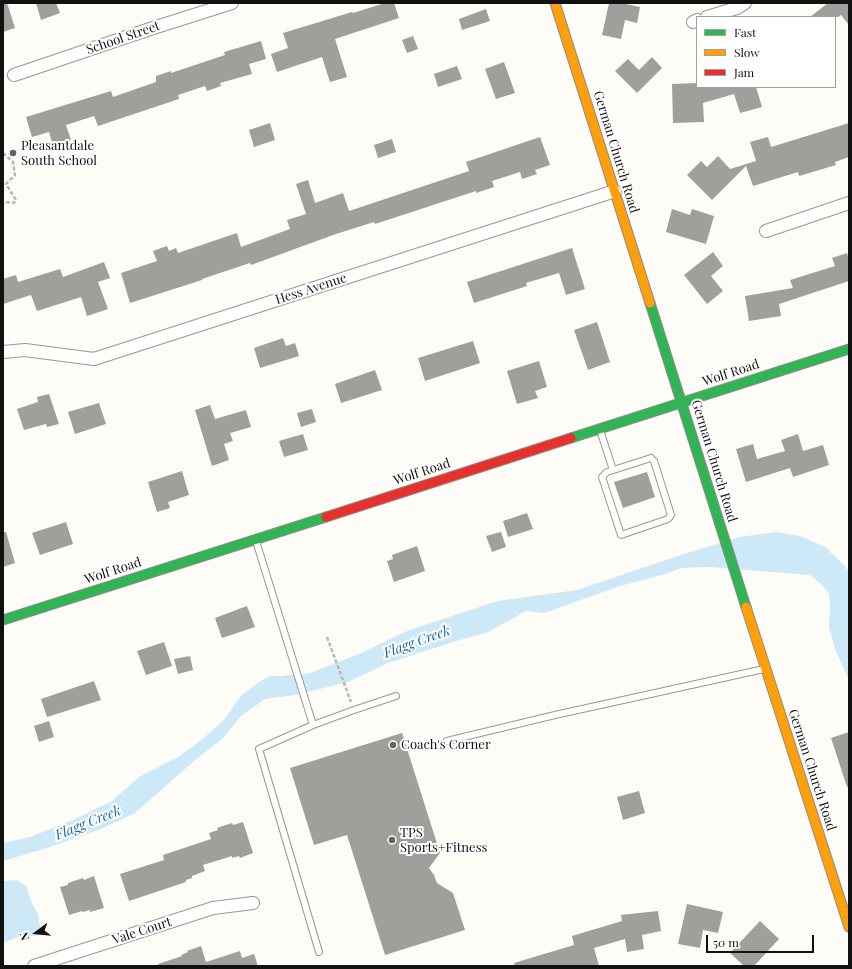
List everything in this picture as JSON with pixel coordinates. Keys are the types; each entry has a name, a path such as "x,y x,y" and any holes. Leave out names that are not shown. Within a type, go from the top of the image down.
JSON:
{"street":[{"name":"School Street","path":"14,75 146,30 232,3"},
{"name":"German Church Road","path":"556,3 724,539 849,927"},
{"path":"710,16 737,8 745,3"},
{"name":"Hess Avenue","path":"3,352 25,350 94,359 615,191"},
{"path":"766,231 849,203"},
{"name":"Wolf Road","path":"3,620 849,349"},
{"name":"Vale Court","path":"34,966 213,908 253,903"}],"lane":[{"path":"599,429 613,470"},
{"path":"651,458 654,461 671,515 668,519 621,535 602,477 607,472 613,470 651,458"},
{"path":"256,539 313,725"},
{"path":"447,742 555,715 766,669"},
{"path":"319,952 259,749 313,725 396,696"}],"path":[{"path":"3,154 13,162 15,174 6,184 16,200 14,203 5,202 3,204"},
{"path":"327,637 354,710"}],"water":[{"name":"Flagg Creek","path":"776,532 800,536 825,547 846,567 849,572 849,680 835,649 829,627 829,594 823,586 810,575 708,567 681,568 662,575 620,586 544,613 526,611 486,633 388,663 348,682 295,695 265,699 241,716 221,740 195,760 135,813 101,829 50,847 3,861 3,843 30,837 73,820 112,801 139,777 180,756 204,738 224,720 240,697 256,684 270,676 310,673 359,654 409,630 498,601 577,590 739,537"},
{"path":"17,880 26,886 33,906 38,914 41,931 39,935 18,937 3,943 3,881"}],"building":[{"path":"3,3 7,3 15,28 3,32"},
{"path":"36,3 56,3 60,13 41,20"},
{"path":"385,3 394,3 399,18 335,39 347,77 330,82 322,57 277,72 271,54 288,48 283,33"},
{"path":"609,3 621,3 640,7 637,23 625,20 621,39 602,35"},
{"path":"828,3 849,3 849,25 841,15 838,17 811,16"},
{"path":"486,9 490,21 462,30 459,19"},
{"path":"413,36 418,49 407,53 402,40"},
{"path":"261,41 266,59 249,64 252,74 220,83 221,86 207,91 205,86 178,95 179,99 98,126 94,116 66,125 71,140 53,146 49,132 32,137 26,117 111,91 113,97 156,82 156,76 171,71 171,73 225,55 224,52"},
{"path":"652,57 662,68 637,93 615,71 628,59 639,70"},
{"path":"504,62 515,93 496,99 485,69"},
{"path":"457,66 462,79 438,87 434,74"},
{"path":"696,83 696,88 756,88 762,107 740,113 734,94 703,103 704,122 673,123 672,84"},
{"path":"270,123 275,140 254,147 249,130"},
{"path":"849,123 849,157 835,162 836,165 799,176 798,172 753,186 746,166 712,200 687,175 701,161 707,167 718,156 730,169 756,161 750,142 768,137 771,147"},
{"path":"540,137 550,165 535,170 537,174 522,179 520,172 492,181 494,187 476,193 476,191 375,224 374,222 336,234 251,265 250,263 130,303 121,273 157,261 153,251 167,246 169,251 176,248 178,253 237,233 241,247 290,229 287,220 306,214 296,184 308,180 315,203 343,193 349,211 469,171 466,162"},
{"path":"392,139 396,152 378,158 374,145"},
{"path":"672,209 690,215 692,209 714,216 706,244 666,232"},
{"path":"572,248 585,289 566,295 559,273 526,283 527,286 474,303 467,282"},
{"path":"713,252 723,266 711,276 723,291 707,304 684,275"},
{"path":"847,253 849,260 849,281 779,304 781,316 749,321 745,296 793,288 790,280 835,266 832,258"},
{"path":"104,262 110,278 98,282 108,309 87,316 81,297 37,311 31,295 3,304 3,279 16,275 18,282 60,269 63,277"},
{"path":"597,322 610,362 588,370 574,330"},
{"path":"283,338 286,346 295,343 299,356 260,368 254,348"},
{"path":"473,341 480,363 425,381 418,358"},
{"path":"539,361 547,387 535,391 538,398 517,404 507,371"},
{"path":"375,370 382,390 341,403 335,384"},
{"path":"49,394 59,424 47,427 46,424 24,430 17,409 38,402 37,397"},
{"path":"99,403 106,424 75,434 68,412"},
{"path":"210,405 215,419 246,410 251,427 230,433 233,441 224,444 229,460 212,466 195,410"},
{"path":"312,409 316,422 301,427 297,413"},
{"path":"303,434 308,450 284,457 279,441"},
{"path":"798,434 803,451 823,445 829,465 793,477 790,468 746,482 736,449 753,444 757,459 785,451 781,440"},
{"path":"182,471 189,495 168,502 170,508 157,512 148,482"},
{"path":"647,472 655,497 623,508 614,482"},
{"path":"527,513 533,529 508,537 503,521"},
{"path":"66,522 73,544 40,555 32,533"},
{"path":"3,532 6,532 15,563 3,567"},
{"path":"501,532 506,547 492,552 486,536"},
{"path":"417,546 425,571 394,582 387,561 393,559 392,555"},
{"path":"247,606 255,627 222,638 215,618"},
{"path":"164,642 172,666 146,675 137,651"},
{"path":"190,656 193,670 178,674 174,659"},
{"path":"94,681 101,700 47,717 41,699"},
{"path":"49,721 54,737 39,742 34,726"},
{"path":"849,732 849,786 847,787 831,738"},
{"name":"TPS Sports+Fitness","path":"402,733 440,853 429,868 437,883 453,893 465,930 385,955 347,835 314,845 290,768"},
{"path":"639,791 645,813 623,820 617,797"},
{"path":"243,822 253,853 240,858 239,856 232,858 232,856 203,865 205,871 192,876 192,878 186,880 186,882 129,901 120,874 164,860 163,855 211,839 209,833 218,830 217,828 232,823 233,825"},
{"path":"94,876 104,908 90,912 90,910 82,911 69,915 60,887 83,878 84,880"},
{"path":"687,904 723,912 718,933 703,930 700,948 678,944"},
{"path":"658,911 661,931 642,935 644,949 627,952 625,939 594,948 599,966 515,966 514,963 574,945 572,936 622,921 621,915"},
{"path":"760,921 779,939 754,966 744,966 730,953"},
{"path":"201,946 206,962 240,951 242,958 254,954 258,966 158,966 158,964 182,956 181,955 188,952 187,951"}],"traffic: fast":[{"path":"650,303 746,607"},
{"path":"571,438 849,349"},
{"path":"3,620 326,517"}],"traffic: slow":[{"path":"555,3 650,303"},
{"path":"746,607 849,927"}],"traffic: jam":[{"path":"326,517 571,438"}],"place":[{"name":"Pleasantdale South School","path":"13,153"},
{"name":"Coach's Corner","path":"393,745"},
{"name":"TPS Sports+Fitness","path":"392,840"}]}
